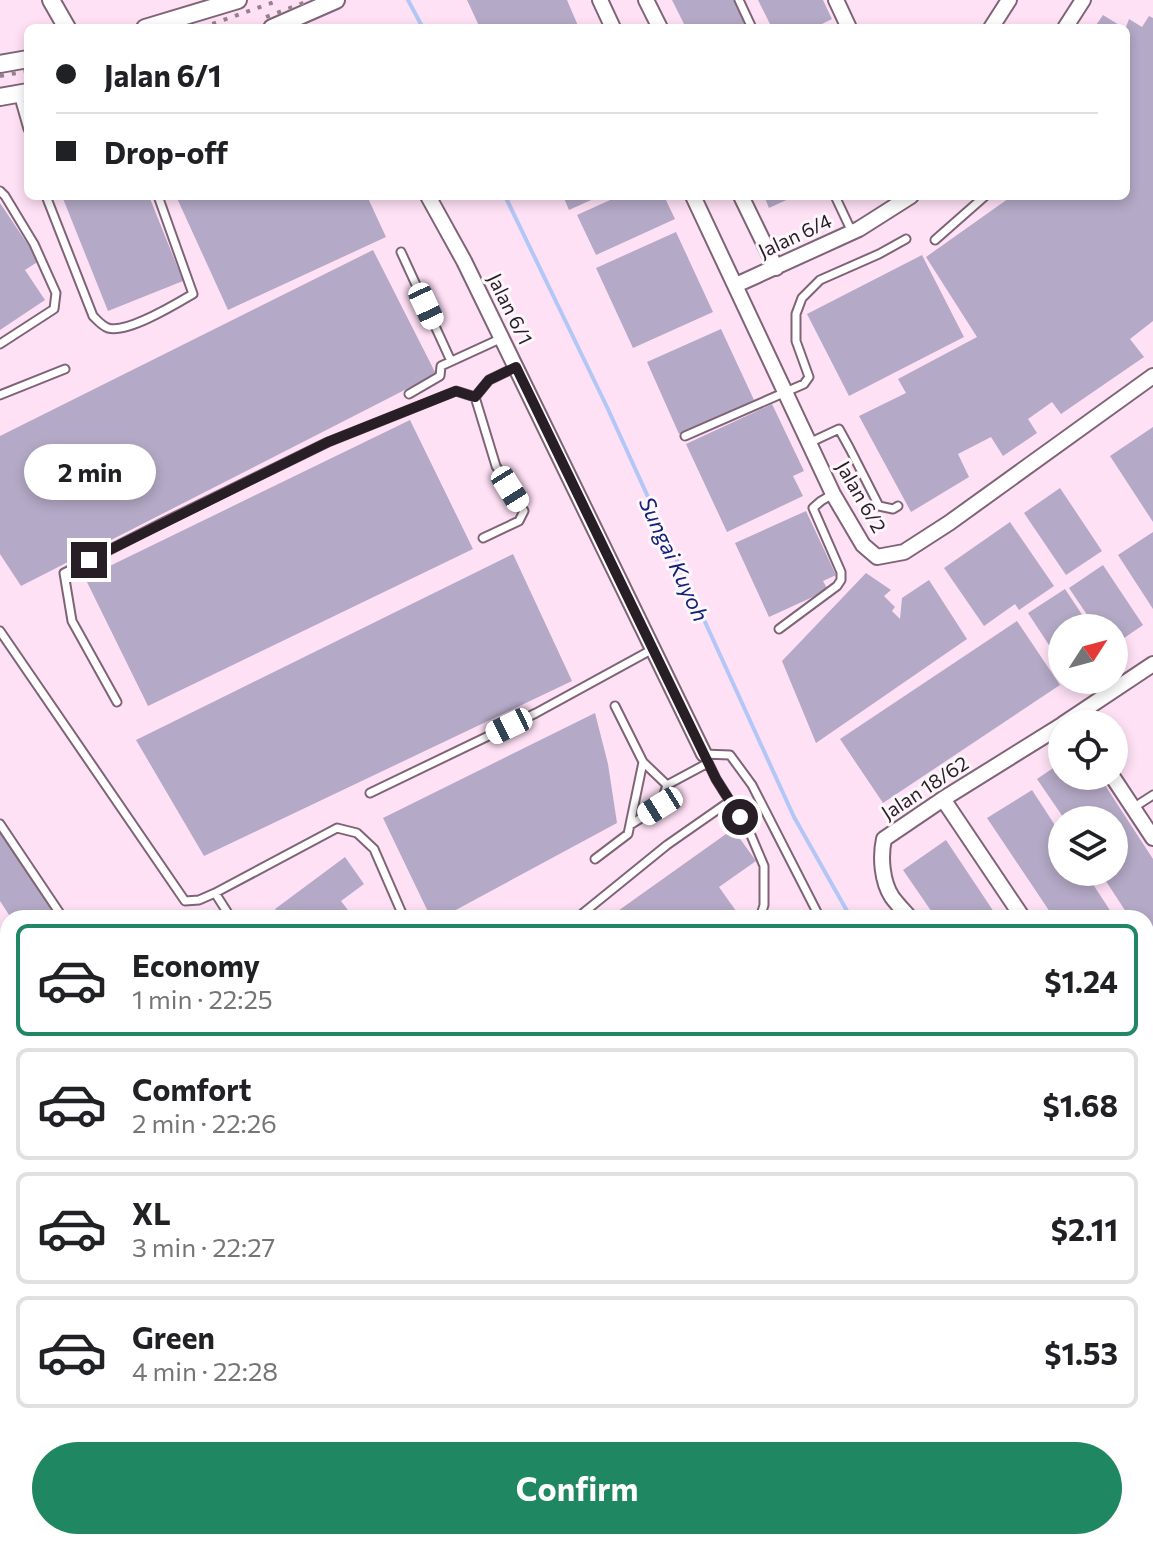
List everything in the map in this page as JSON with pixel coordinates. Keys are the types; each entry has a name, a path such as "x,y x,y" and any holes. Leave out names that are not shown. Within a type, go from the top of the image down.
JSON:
{"street":[{"path":"158,24 238,0"},
{"path":"306,22 336,0"},
{"path":"600,0 611,24"},
{"path":"646,0 658,24"},
{"path":"836,0 844,24"},
{"path":"994,24 1009,0"},
{"path":"1068,24 1083,0"},
{"path":"0,97 23,93"},
{"name":"Jalan 6/1","path":"430,200 502,338 706,759"},
{"name":"Jalan 6/2","path":"695,200 833,494 863,545 877,557 904,552 949,523 1153,376"},
{"path":"743,200 776,268"},
{"name":"Jalan 6/4","path":"736,285 852,232 904,200"},
{"name":"Jalan 18/62","path":"1088,710 1153,664"},
{"name":"Jalan 18/62","path":"903,910 890,894 881,851 884,839 1048,736"},
{"path":"1121,790 1153,838"},
{"path":"943,799 1018,910"}],"lane":[{"path":"739,0 750,24"},
{"path":"0,191 34,244 56,293 54,309 0,344"},
{"path":"48,200 93,316 112,330 148,319 193,294 159,200"},
{"path":"837,200 852,232"},
{"path":"935,240 980,200"},
{"path":"685,436 804,384 809,377 796,341 796,314 802,298 820,280 906,239"},
{"path":"401,252 451,361"},
{"path":"409,394 440,376 441,366 502,338"},
{"path":"475,397 489,380 516,367"},
{"path":"0,395 65,369"},
{"path":"117,702 72,621 64,573 328,442 456,391 475,397"},
{"path":"475,397 496,466 524,511 519,521 483,538"},
{"path":"809,443 839,429 879,506 893,509 898,506"},
{"path":"779,629 841,580 841,572 813,508 833,494"},
{"path":"0,631 185,901 199,900 215,893 337,828 357,833 374,849 401,910"},
{"path":"370,793 536,713 653,649"},
{"path":"615,706 643,762 667,785"},
{"path":"630,825 660,806 667,785 706,759 730,755 752,785 815,908"},
{"name":"Jalan 6/1","path":"706,759 750,833 764,866 762,910"},
{"path":"595,859 628,834 643,762"},
{"path":"1133,808 1153,795"},
{"path":"587,910 667,845 730,801"},
{"path":"0,824 58,910"},
{"path":"215,893 226,910"}],"building":[{"path":"467,0 567,0 577,24 478,24"},
{"path":"672,0 736,0 747,24 684,24"},
{"path":"758,0 823,0 832,19 822,24 770,24"},
{"path":"1103,15 1118,24 1097,24"},
{"path":"1149,16 1153,18 1153,321 1130,339 1144,357 1061,414 1052,402 1028,419 1037,433 1003,456 991,437 958,454 969,477 911,512 859,416 906,393 898,379 977,337 926,257 1006,200 1130,200 1129,19 1142,27"},
{"path":"64,200 151,200 183,281 108,311"},
{"path":"178,200 369,200 386,237 228,310"},
{"path":"565,200 591,200 569,210"},
{"path":"610,200 666,200 675,219 596,255 577,215"},
{"path":"766,200 786,200 769,208"},
{"path":"0,203 39,261 25,270 45,300 0,330"},
{"path":"676,232 713,312 633,348 596,268"},
{"path":"373,250 436,374 21,586 0,554 0,436"},
{"path":"922,255 964,337 849,396 807,314"},
{"path":"721,329 754,400 679,434 647,362"},
{"path":"772,404 804,471 793,476 803,496 727,532 686,444"},
{"path":"410,420 473,549 148,706 85,578"},
{"path":"1153,427 1153,522 1110,456"},
{"path":"1060,488 1102,551 1066,575 1024,513"},
{"path":"806,511 836,575 823,581 828,590 769,617 735,543"},
{"path":"1010,522 1054,586 1019,610 1015,604 984,626 944,568"},
{"path":"1153,532 1153,609 1118,555"},
{"path":"513,554 572,681 204,856 136,740"},
{"path":"1103,565 1143,625 1128,635 1128,614 1087,614 1069,588"},
{"path":"866,573 891,590 884,596 895,607 892,611 900,619 902,598 929,580 967,639 816,743 782,661"},
{"path":"1065,589 1082,614 1048,614 1048,644 1028,613"},
{"path":"1017,621 1048,667 1048,693 883,803 840,739"},
{"path":"595,713 608,764 617,823 456,910 427,910 383,818"},
{"path":"1048,772 1048,790 1108,790 1119,806 1055,806 1037,779"},
{"path":"1032,790 1048,815 1048,886 1094,886 1110,910 1049,910 987,818"},
{"path":"1128,821 1153,859 1153,910 1125,910 1109,886 1128,886"},
{"path":"0,827 55,910 6,910 0,901"},
{"path":"733,829 756,861 719,887 735,910 619,910"},
{"path":"946,840 993,910 930,910 903,870"},
{"path":"345,857 364,884 341,901 348,910 275,909"}],"waterway":[{"name":"Sungai Kuyoh","path":"408,0 421,24"},
{"name":"Sungai Kuyoh","path":"507,200 607,407 794,817 846,910"}],"railway":[{"path":"212,24 280,0"},
{"path":"266,17 311,0"},
{"path":"0,76 24,72"}],"route":[{"path":"89,560 328,442 456,391 475,397 489,380 516,367 716,779 740,817"}]}
